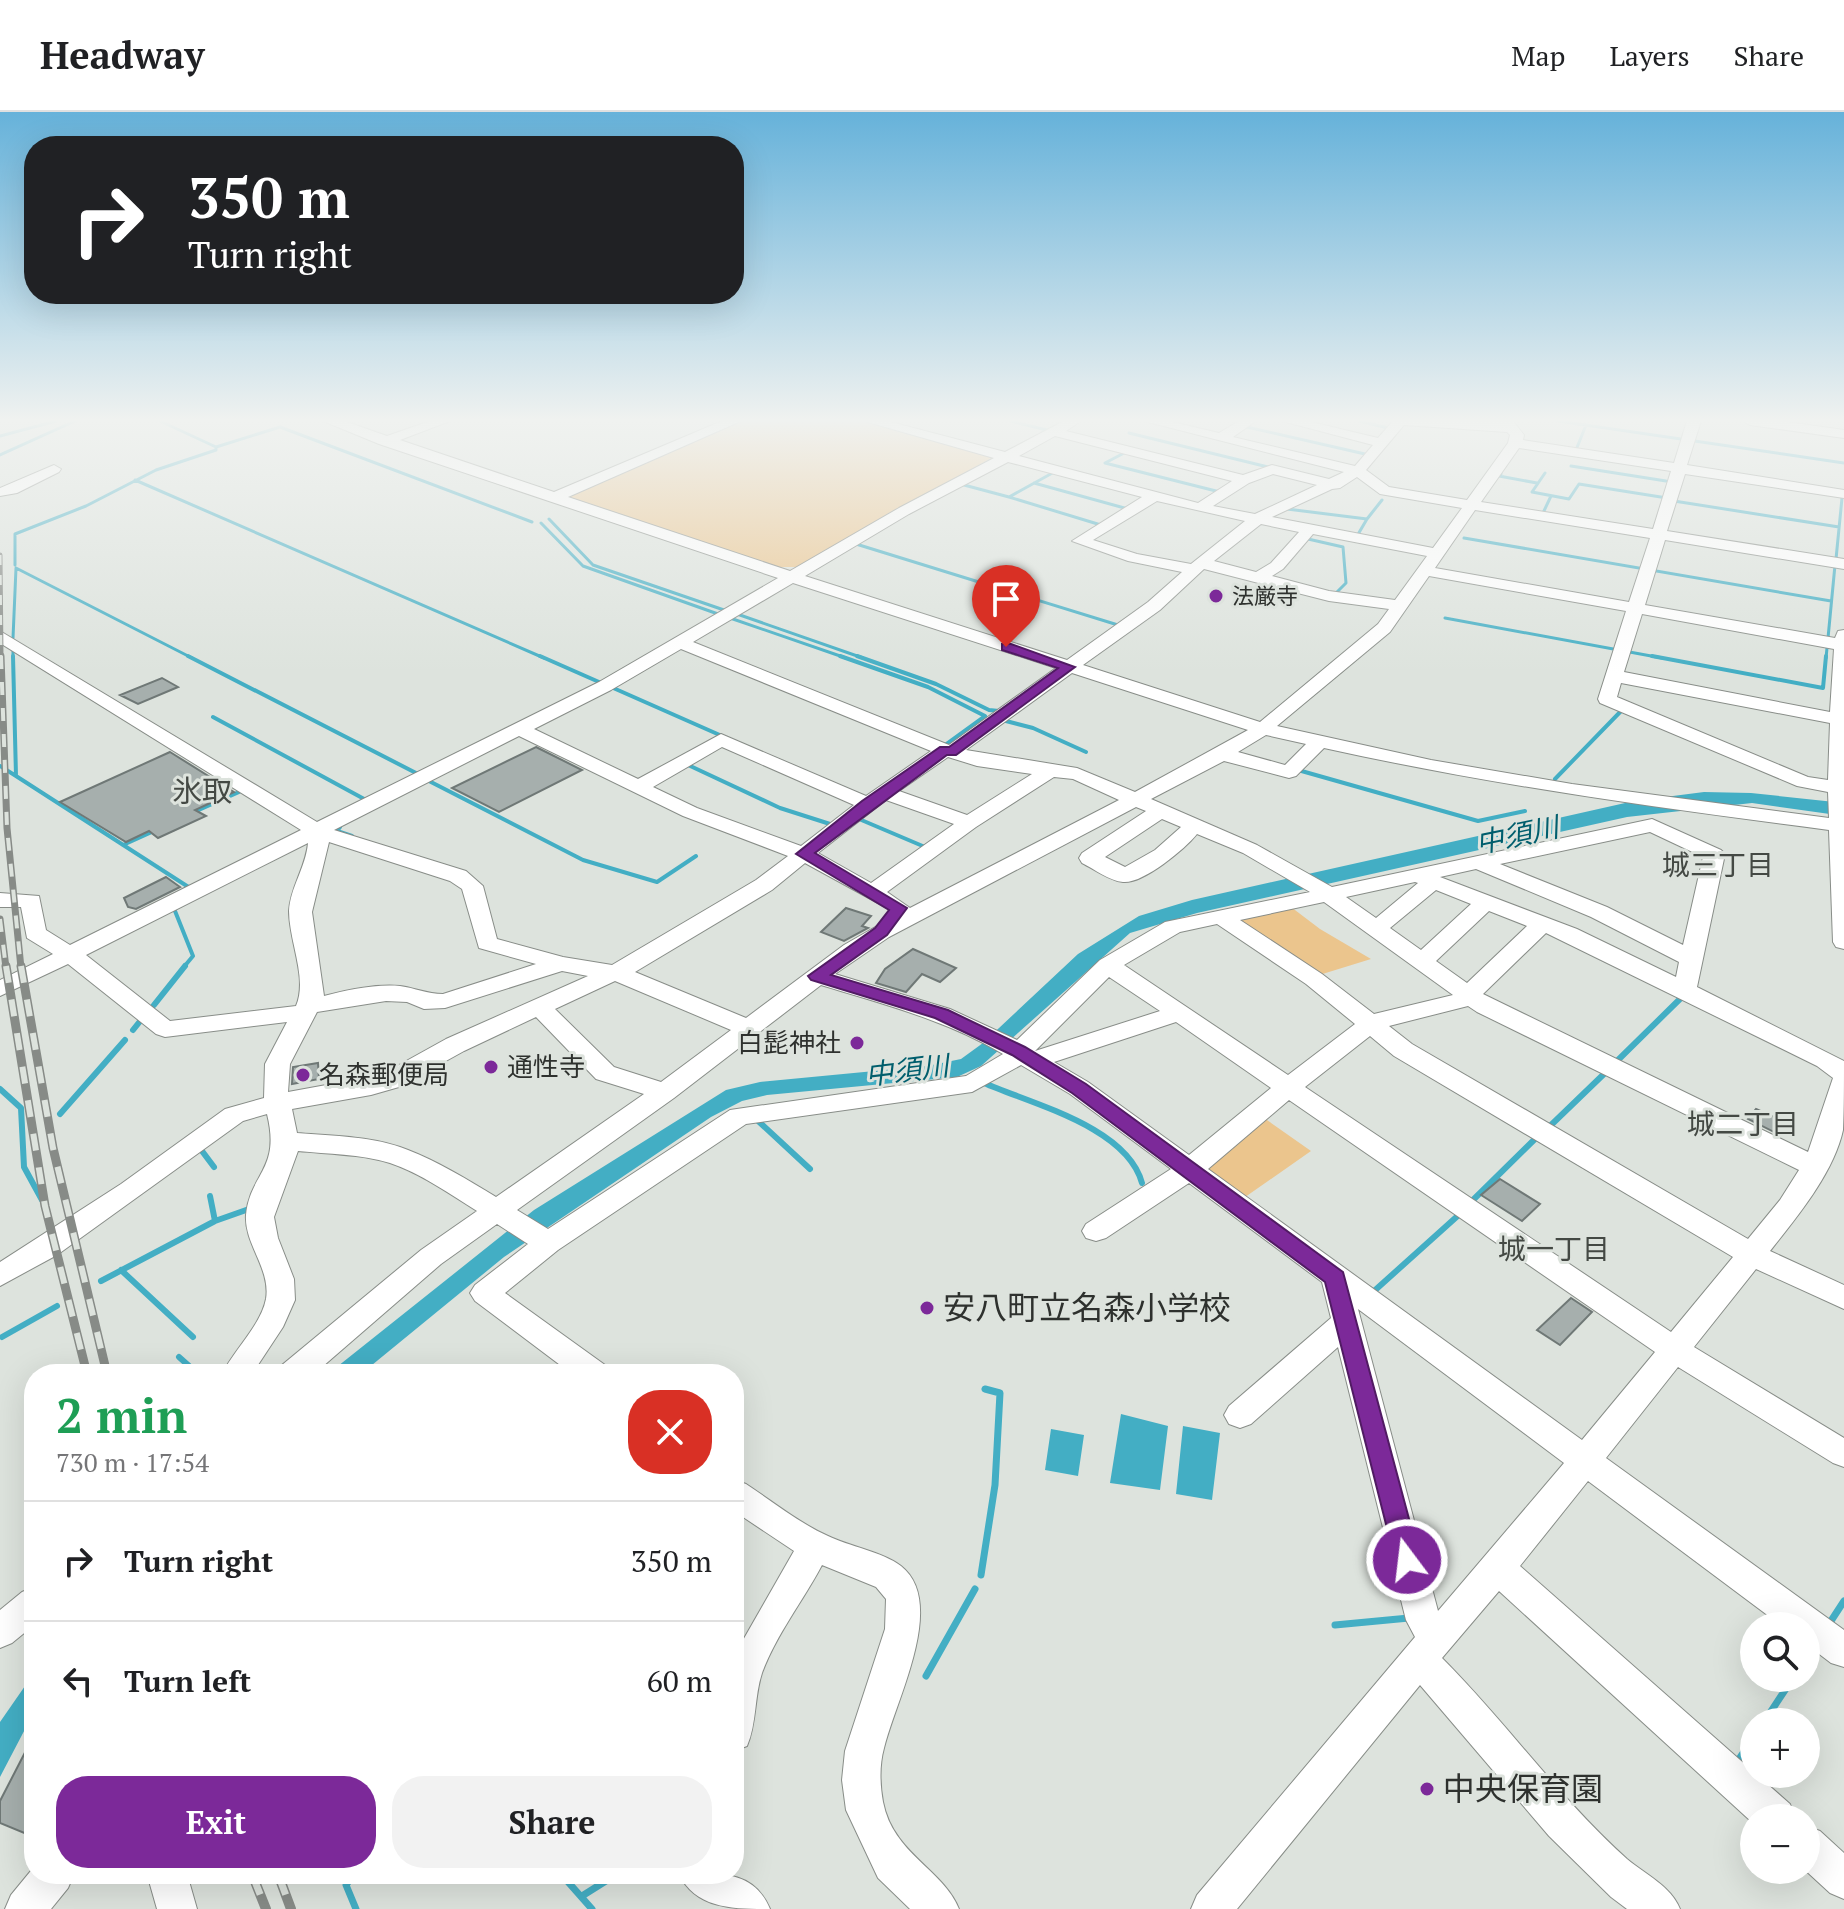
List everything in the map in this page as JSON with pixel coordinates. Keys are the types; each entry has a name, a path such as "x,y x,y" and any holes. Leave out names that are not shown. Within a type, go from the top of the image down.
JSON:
{"street":[{"path":"573,505 1263,729 1431,766 1680,811 1839,811"},
{"path":"0,989 519,729 681,643 789,576 918,505"},
{"path":"1140,505 1080,541 1134,558 1260,577 1329,596 1401,606"},
{"path":"1188,505 1439,554"},
{"path":"1200,508 1205,505"},
{"path":"0,1275 47,1248 131,1191 234,1115 276,1103 390,1081 455,1045 616,973 721,913 876,799 1154,606 1259,518 1287,505"},
{"path":"305,1364 431,1257 505,1214 817,976 881,932 1222,754 1263,729 1372,640 1401,606 1471,505"},
{"path":"1490,505 1844,564"},
{"path":"1668,505 1607,699 1804,782 1839,811"},
{"path":"1260,577 1277,566 1310,528"},
{"path":"1426,571 1844,645"},
{"path":"1844,635 1837,719 1844,942"},
{"path":"0,636 317,831 458,876 472,886 487,943 561,964 616,973 748,1028"},
{"path":"681,643 948,751 977,760 1051,770 1093,780 1250,849 1325,892 1467,996 1816,1167"},
{"path":"1615,676 1837,719"},
{"path":"519,729 690,812 804,854 899,908 931,906"},
{"path":"638,787 721,740 876,799 969,823"},
{"path":"1222,754 1289,772 1319,742"},
{"path":"872,893 969,823 1051,770"},
{"path":"1160,811 1090,858 1125,876 1159,858 1183,840 1194,824"},
{"path":"581,1364 485,1293 544,1242 739,1116 972,1084 1021,1053 1108,965 1173,927 1325,892 1427,879 1480,863 1652,825 1680,811"},
{"path":"1652,825 1714,854 1684,992"},
{"path":"243,1364 280,1301 281,1284 260,1218 282,1163 285,1141 276,1103 274,1074 286,1042 313,992 300,908 319,838 317,831"},
{"path":"1480,863 1599,912 1692,959"},
{"path":"1427,879 1569,934 1826,1060 1844,1073"},
{"path":"1376,929 1427,879"},
{"path":"0,900 31,901 35,933 71,955 165,1029 306,1010 399,991 419,996 424,1002 445,1001 561,964"},
{"path":"1422,962 1486,902"},
{"path":"881,932 899,908"},
{"path":"1221,917 1314,979 1403,1050 1751,1254 1844,1298"},
{"path":"1096,1231 1189,1170 1368,1024 1392,1015 1456,1004 1542,924"},
{"path":"1108,965 1675,1350 1844,1454"},
{"path":"817,976 941,1014 986,1033 1079,1088 1844,1651"},
{"path":"539,1006 605,1073 665,1092"},
{"path":"1021,1053 1180,1013"},
{"path":"1211,1909 1498,1568 1790,1207 1829,1140 1844,1081"},
{"path":"285,1141 360,1148 398,1156 423,1166 505,1214 544,1242"},
{"path":"1335,1278 1428,1648 1581,1844 1630,1889 1660,1909"},
{"path":"1240,1415 1345,1323"},
{"path":"744,1500 814,1546 888,1576 903,1594 903,1629 864,1751 861,1780 865,1810 877,1837 892,1864 921,1903"},
{"path":"744,1678 755,1650 795,1586 814,1546"},
{"path":"1498,1568 1760,1804"},
{"path":"0,1632 24,1612"},
{"path":"1820,1858 1844,1879"},
{"path":"25,1909 46,1884"},
{"path":"170,1884 177,1909"},
{"path":"714,1884 750,1909"}],"shaded area":[{"path":"587,505 907,505 796,567 777,567"},
{"path":"1291,907 1320,929 1371,959 1316,976 1231,920"},
{"path":"1264,1118 1311,1151 1238,1202 1196,1170"}],"water":[{"name":"中須川","path":"1704,792 1751,793 1844,803 1844,816 1752,803 1627,817 1197,913 1130,933 981,1066 957,1077 767,1095 742,1101 711,1117 504,1257 373,1364 341,1364 534,1210 726,1090 760,1082 927,1066 961,1059 983,1043 1078,954 1139,916 1192,900 1634,801"},
{"path":"1121,1414 1168,1426 1160,1490 1110,1483"},
{"path":"1183,1426 1220,1433 1212,1500 1176,1494"},
{"path":"1051,1429 1084,1435 1078,1476 1045,1470"},
{"path":"24,1687 24,1731 0,1777 0,1722"}],"building":[{"path":"162,678 178,687 138,704 120,695"},
{"path":"536,747 582,770 499,812 452,788"},
{"path":"170,752 234,792 195,810 206,816 158,838 149,831 126,842 60,802"},
{"path":"166,877 180,887 136,909 128,907 124,898"},
{"path":"846,908 871,916 862,926 868,928 844,941 821,932"},
{"path":"913,949 956,968 940,982 922,974 906,992 876,983 885,969"},
{"name":"名森郵便局","path":"318,1063 319,1079 292,1084 293,1067"},
{"path":"1756,1109 1788,1123 1780,1135 1748,1119"},
{"path":"1500,1179 1540,1204 1522,1221 1481,1195"},
{"path":"1571,1298 1592,1312 1560,1345 1537,1330"},
{"path":"24,1754 24,1833 0,1823 0,1801"}],"waterway":[{"path":"15,565 15,534 88,505"},
{"path":"192,505 544,658"},
{"path":"487,505 532,522"},
{"path":"1035,505 1101,525"},
{"path":"1113,505 1128,509"},
{"path":"1367,519 1378,505"},
{"path":"1543,513 1547,505"},
{"path":"1698,505 1839,527"},
{"path":"1836,559 1841,505"},
{"path":"1287,509 1367,519"},
{"path":"549,519 593,565 724,610"},
{"path":"1357,536 1367,519"},
{"path":"541,523 583,566 718,614"},
{"path":"1464,538 1831,601"},
{"path":"1308,539 1343,547 1346,583 1334,595"},
{"path":"856,544 1118,625"},
{"path":"1828,638 1835,565"},
{"path":"13,638 16,568 192,658"},
{"path":"737,614 863,658"},
{"path":"730,618 846,658"},
{"path":"1445,618 1662,658"},
{"path":"13,648 13,656"},
{"path":"1826,658 1827,648"},
{"path":"13,656 16,776"},
{"path":"188,656 416,773"},
{"path":"540,656 599,682"},
{"path":"840,656 928,687 985,716 945,745"},
{"path":"857,656 936,684 989,710 999,711"},
{"path":"1652,656 1823,688 1826,656"},
{"path":"611,687 722,736"},
{"path":"1555,779 1623,709"},
{"path":"213,717 366,800"},
{"path":"1002,720 1033,728 1086,752"},
{"path":"686,764 780,808 830,824"},
{"path":"0,766 16,776"},
{"name":"中須川","path":"1298,770 1478,821 1525,811"},
{"path":"16,776 123,845"},
{"path":"429,781 583,860 657,882 696,856"},
{"path":"192,813 239,792"},
{"path":"859,819 925,847"},
{"path":"340,827 337,831 352,836"},
{"path":"123,845 154,831"},
{"path":"123,845 190,888"},
{"path":"175,911 193,956 183,968"},
{"path":"154,1005 185,966"},
{"path":"1616,1062 1683,996"},
{"path":"133,1030 141,1020"},
{"path":"60,1114 125,1040"},
{"path":"1549,1127 1606,1072"},
{"path":"984,1083 1051,1109 1098,1132 1133,1163 1142,1183"},
{"path":"0,1089 21,1108 24,1167 42,1200"},
{"path":"755,1118 810,1169"},
{"path":"1474,1199 1538,1136"},
{"path":"199,1147 214,1167"},
{"path":"210,1196 215,1221"},
{"path":"215,1221 249,1209"},
{"path":"1373,1292 1462,1212"},
{"path":"121,1270 215,1221"},
{"path":"101,1281 121,1270"},
{"path":"121,1270 193,1337"},
{"path":"2,1337 57,1306"},
{"path":"179,1357 187,1364"},
{"path":"981,1575 995,1485 1000,1393 985,1389"},
{"path":"926,1676 975,1589"},
{"path":"1829,1624 1844,1601"},
{"path":"1335,1625 1409,1618"},
{"path":"1773,1708 1784,1692"},
{"path":"1737,1762 1740,1758"},
{"path":"347,1884 356,1909"},
{"path":"570,1884 592,1909"},
{"path":"582,1896 601,1884"}],"railway":[{"path":"0,555 1,658"},
{"path":"1,656 7,828 21,968"},
{"path":"0,919 6,968"},
{"path":"6,966 45,1206 84,1364"},
{"path":"21,966 53,1148 105,1364"},
{"path":"256,1884 266,1909"},
{"path":"282,1884 291,1909"}],"place":[{"name":"法厳寺","path":"1216,596"},
{"name":"白髭神社","path":"857,1043"},
{"name":"通性寺","path":"491,1067"},
{"name":"名森郵便局","path":"303,1075"},
{"name":"安八町立名森小学校","path":"927,1308"},
{"name":"中央保育園","path":"1427,1789"}],"district":[{"name":"氷取","path":"202,792"},
{"name":"城三丁目","path":"1718,865"},
{"name":"城二丁目","path":"1743,1124"},
{"name":"城一丁目","path":"1554,1249"}],"route":[{"path":"1006,647 1068,667 951,752 945,750 868,804 804,854 899,908 881,932 817,976 941,1014 1018,1051 1079,1088 1335,1278 1407,1560"}]}
